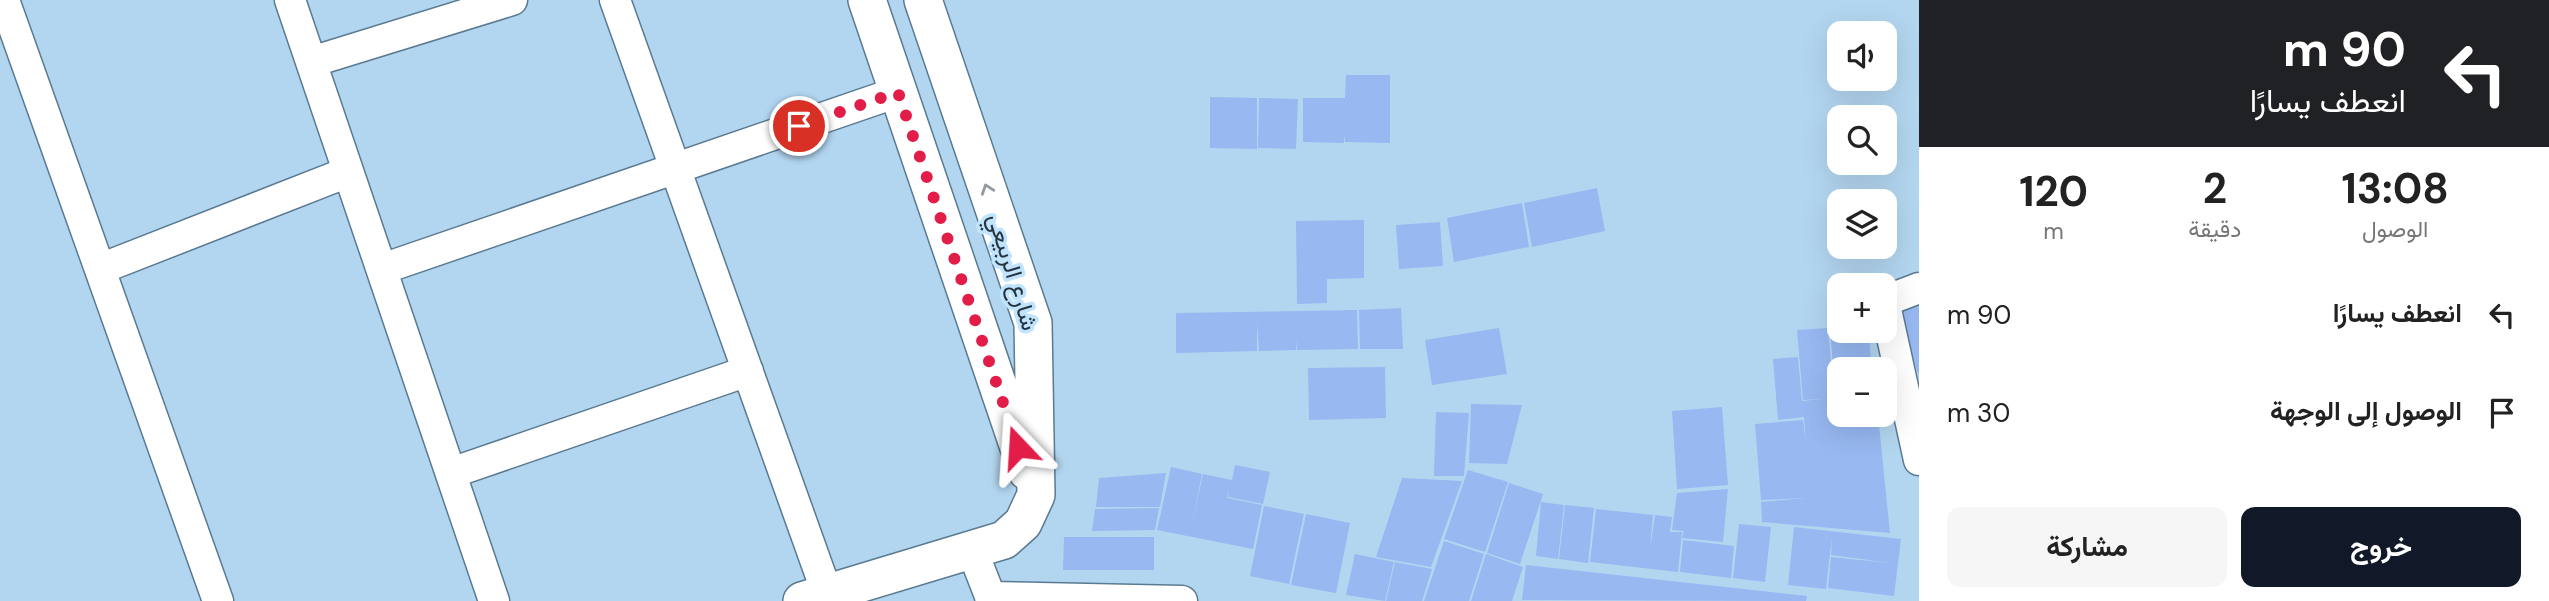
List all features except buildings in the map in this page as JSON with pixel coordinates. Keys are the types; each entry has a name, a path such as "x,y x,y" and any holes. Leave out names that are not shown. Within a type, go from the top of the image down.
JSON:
{"street":[{"path":"4,0 218,601"},
{"path":"290,0 494,601"},
{"path":"311,62 513,0"},
{"path":"615,0 748,371 815,597 1004,540 1023,523 1036,495"},
{"name":"شارع الربيعي","path":"867,0 1036,495"},
{"name":"شارع الربيعي","path":"923,0 1033,323 1036,495"},
{"path":"382,269 898,92"},
{"path":"100,269 348,172"},
{"path":"1897,298 1919,288"},
{"path":"986,355 1003,371 1018,371 1029,363 1034,341"},
{"path":"1894,343 1919,460"},
{"path":"451,473 748,371"},
{"path":"972,550 991,599 1182,601"}],"route":[{"path":"799,126 898,92 1018,447"}]}
